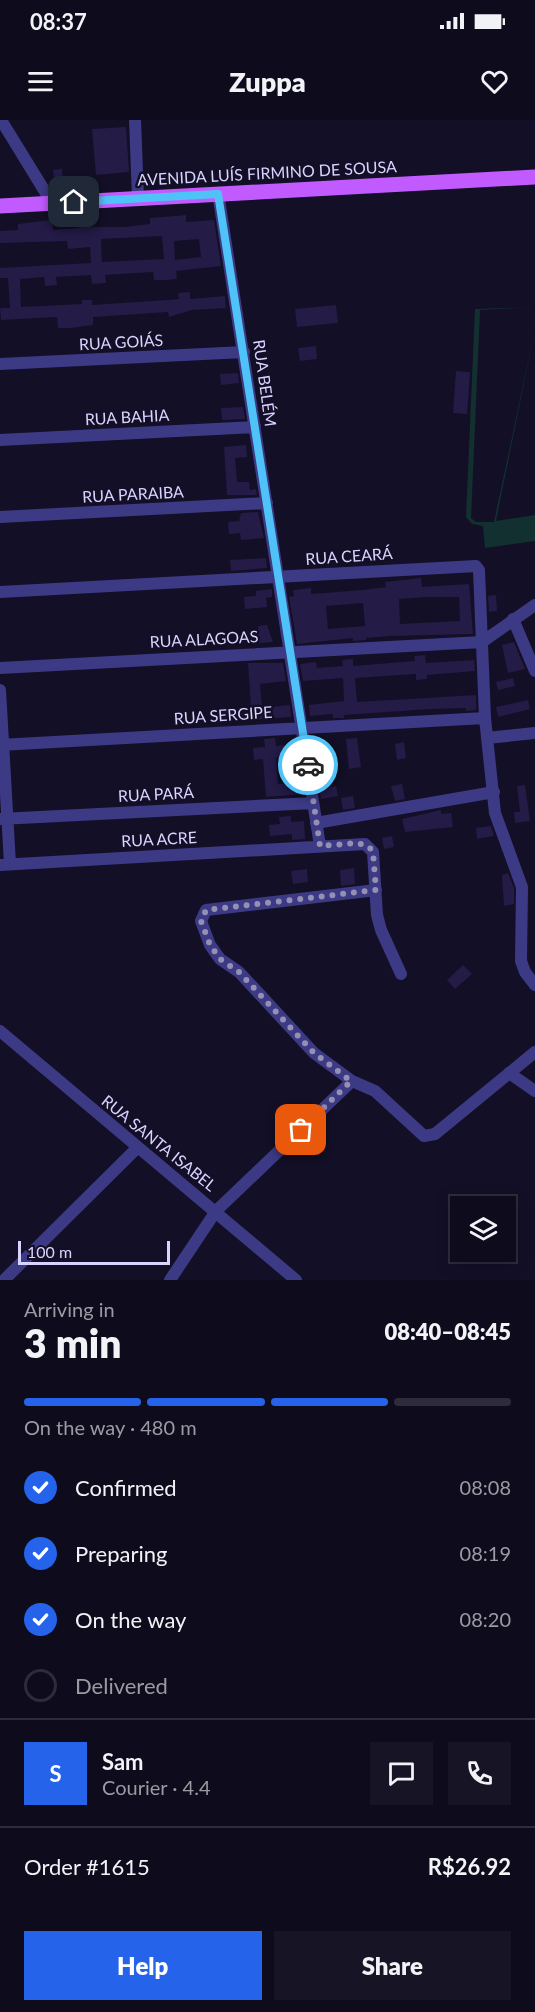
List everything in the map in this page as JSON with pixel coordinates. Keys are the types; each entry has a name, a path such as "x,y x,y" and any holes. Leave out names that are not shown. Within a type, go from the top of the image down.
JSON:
{"main road":[{"name":"AVENIDA LUÍS FIRMINO DE SOUSA","path":"0,206 535,177"}],"street":[{"path":"2,120 52,203"},
{"path":"135,120 138,198"},
{"name":"RUA BELÉM","path":"218,194 320,846"},
{"name":"RUA GOIÁS","path":"0,364 244,352"},
{"name":"RUA BAHIA","path":"0,440 255,428"},
{"name":"RUA PARAIBA","path":"0,517 267,503"},
{"name":"RUA CEARÁ","path":"0,592 476,566 479,570 485,718 494,792"},
{"path":"482,642 535,605"},
{"path":"513,619 535,671"},
{"name":"RUA ALAGOAS","path":"0,668 482,642"},
{"path":"0,690 5,864"},
{"name":"RUA SERGIPE","path":"2,745 302,726 485,718"},
{"path":"488,738 535,733"},
{"path":"316,823 494,792 495,813 522,887 521,962 535,985"},
{"name":"RUA PARÁ","path":"4,819 313,803"},
{"name":"RUA ACRE","path":"5,864 358,843 369,847 373,852 376,890"},
{"path":"401,974 381,930 376,890 206,910 201,915 210,945 220,959 239,972 314,1053 351,1081 375,1091 416,1131 429,1137 461,1114 535,1052"},
{"name":"RUA SANTA ISABEL","path":"0,1031 296,1280"},
{"path":"509,1073 535,1091"},
{"path":"170,1280 216,1211 351,1081"},
{"path":"4,1280 137,1148"}],"green space":[{"path":"535,307 480,310 471,518 476,522 494,522 535,329 496,521 535,515 535,541 485,548 483,526 472,524 466,517 475,309"}],"building":[{"path":"126,127 129,172 96,175 92,129"},
{"path":"62,169 63,183 55,184 53,170"},
{"path":"186,215 186,222 214,220 221,266 176,271 177,279 166,280 154,280 153,272 105,275 106,283 92,284 91,275 56,277 57,285 45,286 44,277 20,279 21,307 82,304 82,300 92,300 92,305 179,299 178,293 190,292 190,299 225,296 226,308 192,310 169,317 168,312 93,317 93,325 71,328 58,328 57,317 1,320 0,308 10,308 8,278 0,278 0,268 91,263 90,247 68,249 67,241 0,243 0,231 18,230 18,224 52,220 53,230 79,228 78,222 90,221 90,227 125,227 150,224 150,218","holes":["162,236 164,259 102,262 101,239","199,239 201,257 175,260 174,241"]},
{"path":"336,305 338,323 297,327 295,309"},
{"path":"316,346 317,359 300,361 298,348"},
{"path":"456,371 470,372 467,414 453,413"},
{"path":"238,373 239,383 221,385 220,374"},
{"path":"243,407 245,419 222,420 221,408"},
{"path":"246,445 247,457 235,458 237,482 249,482 250,490 256,489 257,495 227,495 224,447"},
{"path":"258,512 264,538 241,540 240,533 229,534 228,522 239,521 241,513"},
{"path":"266,558 267,568 231,571 230,560"},
{"path":"421,578 422,587 469,584 473,634 390,636 353,641 353,638 297,644 289,597 294,596 293,590 311,588 311,594 363,590 386,587 385,582","holes":["459,597 460,621 400,624 399,599","363,603 365,626 328,629 326,606"]},
{"path":"272,589 272,597 266,598 267,607 245,609 244,597 256,596 256,591"},
{"path":"496,595 497,611 489,612 488,596"},
{"path":"267,625 273,642 247,644 246,632 258,631 258,626"},
{"path":"514,642 525,669 508,673 502,645"},
{"path":"425,655 426,663 474,660 475,671 427,675 427,679 416,680 416,674 355,678 357,702 476,695 476,710 430,709 344,715 344,718 333,718 333,714 310,716 309,705 344,701 343,678 303,681 300,664 316,662 317,668 343,666 342,660 353,659 353,666 415,661 414,656"},
{"path":"248,663 283,663 286,681 260,684 262,708 290,705 291,717 252,720"},
{"path":"513,678 515,686 498,690 496,682"},
{"path":"528,700 530,709 498,717 496,707"},
{"path":"275,738 276,746 287,745 288,757 276,758 278,784 302,782 303,794 266,797 263,759 254,760 253,748 265,747 264,739"},
{"path":"357,738 361,767 349,769 346,739"},
{"path":"404,742 406,758 397,760 395,744"},
{"path":"402,784 405,799 395,801 391,786"},
{"path":"525,785 530,821 515,823 514,812 520,812 517,786"},
{"path":"336,786 338,796 321,799 319,789"},
{"path":"353,796 355,808 343,810 341,798"},
{"path":"441,810 441,814 451,813 453,827 405,832 402,819"},
{"path":"291,816 291,822 304,821 305,839 292,840 292,834 270,836 269,825 280,824 279,817"},
{"path":"491,826 494,836 477,839 476,828"},
{"path":"392,836 394,847 384,849 382,838"},
{"path":"354,868 355,884 341,886 340,870"},
{"path":"307,869 308,882 293,884 291,871"},
{"path":"508,873 514,888 514,904 504,906 502,875"},
{"path":"463,965 472,974 455,989 447,980"}],"way so far":[{"path":"301,1130 351,1081 314,1053 239,972 220,959 210,945 201,915 206,910 376,890 373,852 369,847 358,843 320,846 308,765"}],"route":[{"path":"74,202 218,194 234,278 308,765"}]}
